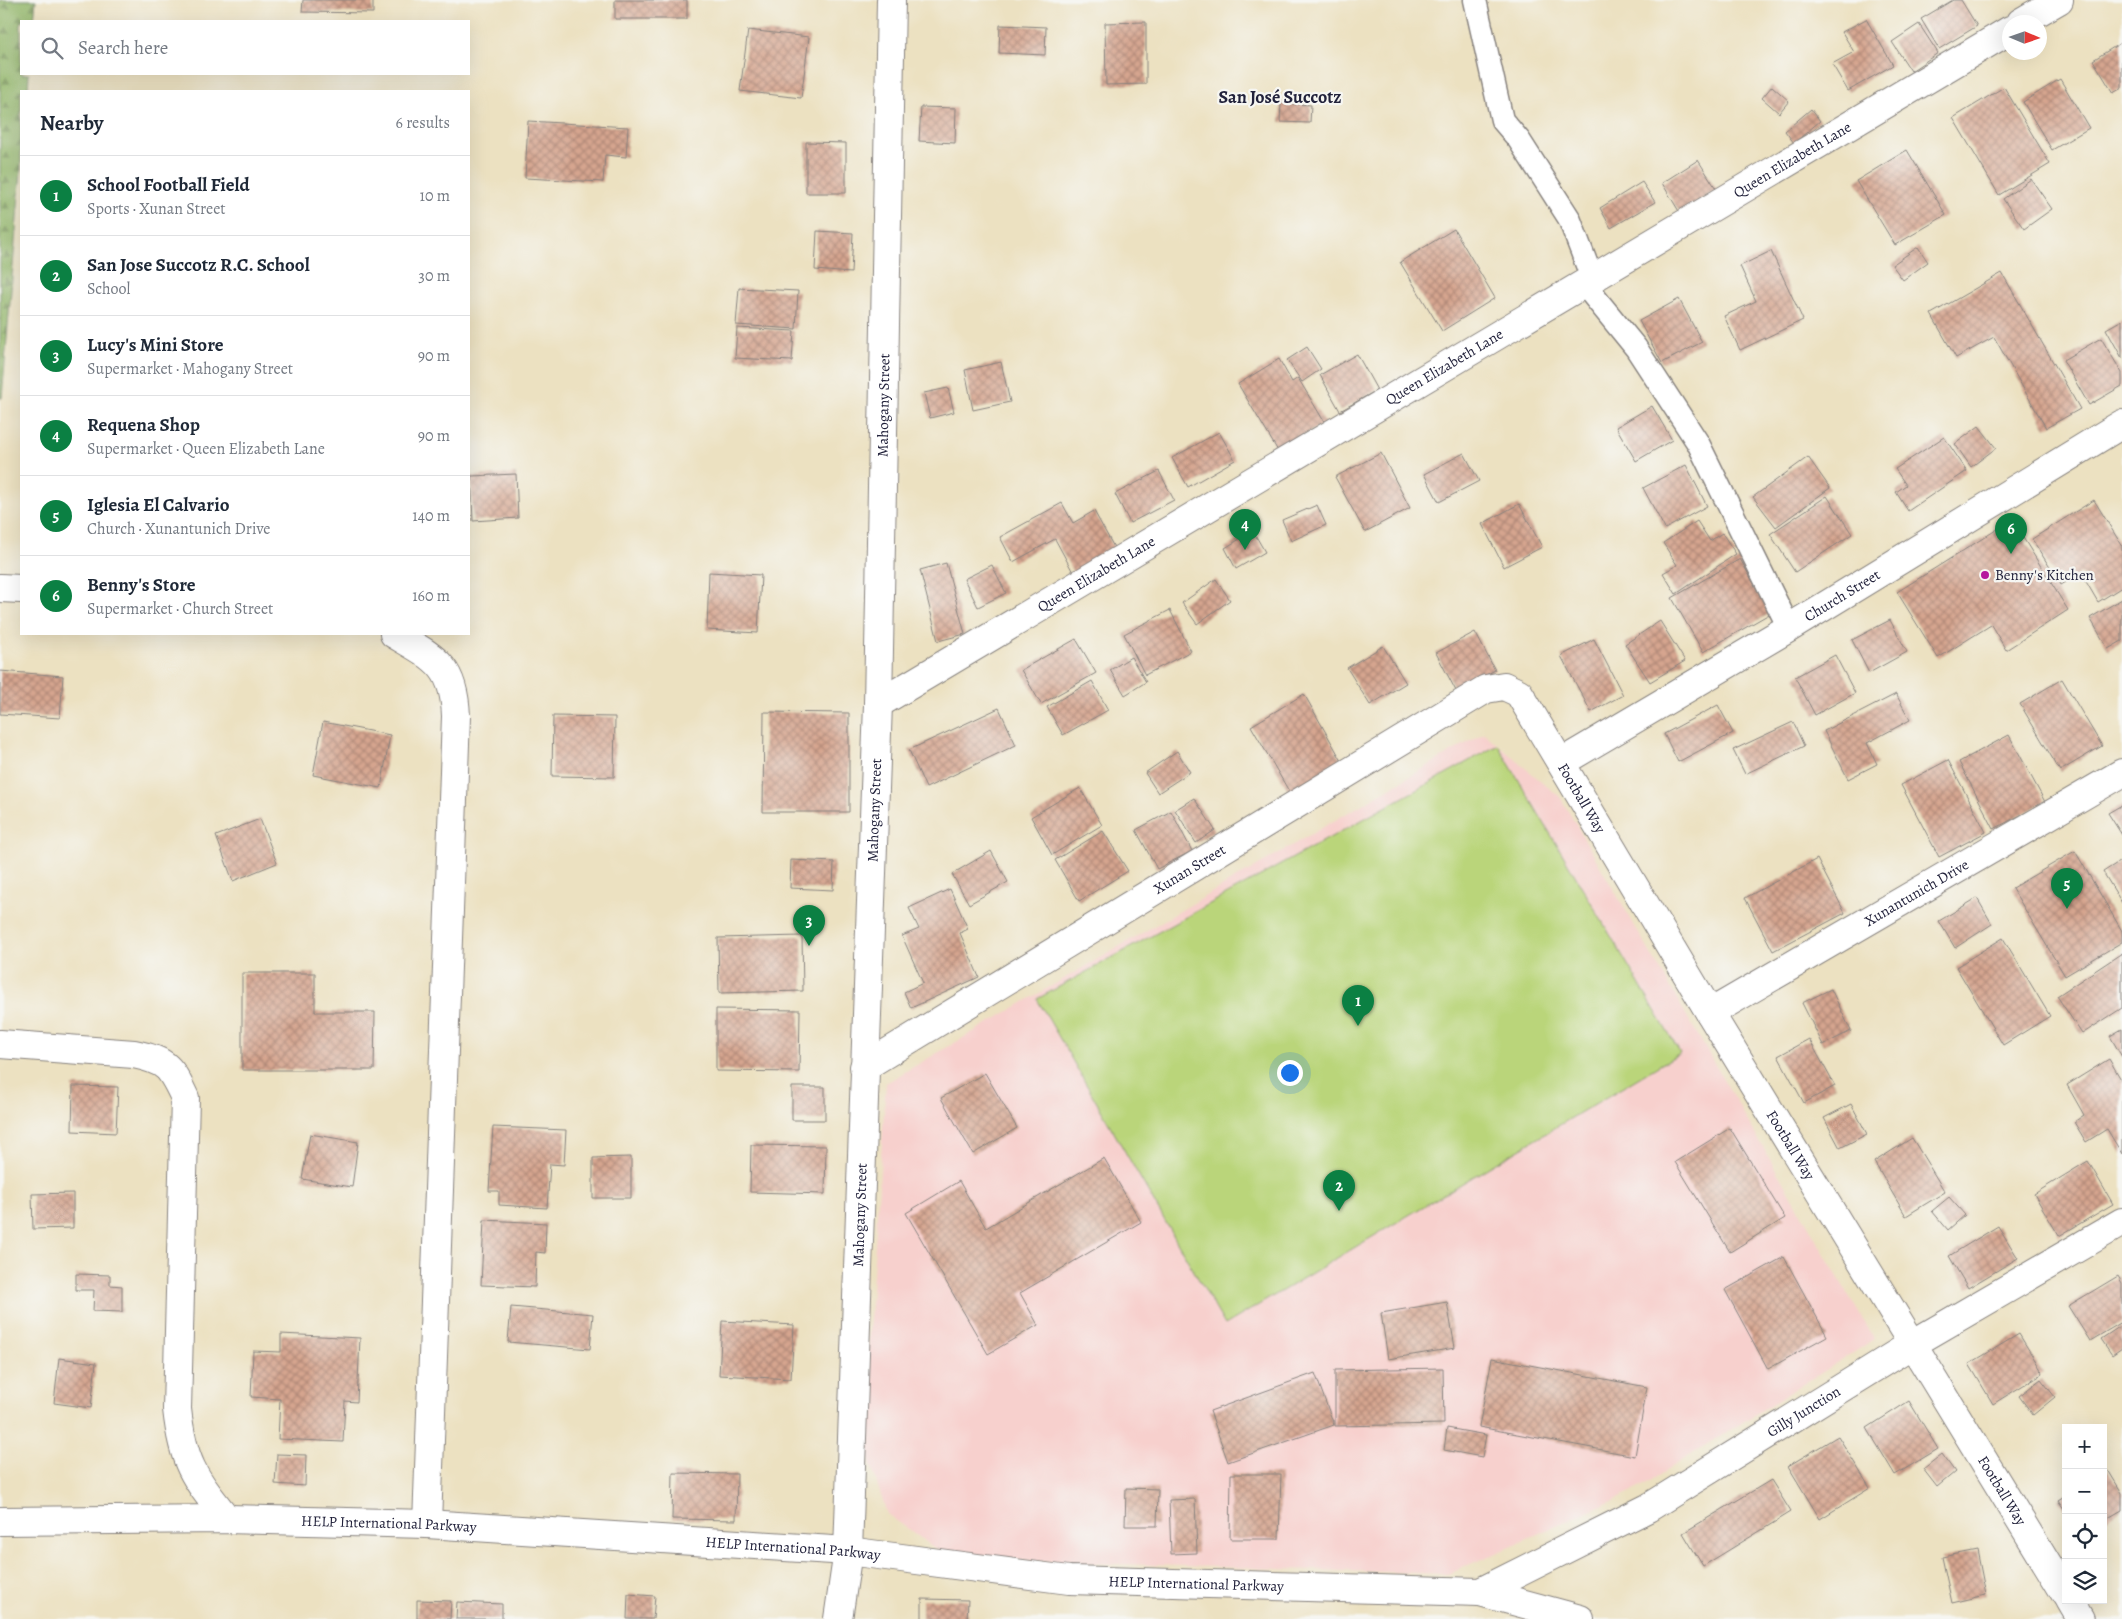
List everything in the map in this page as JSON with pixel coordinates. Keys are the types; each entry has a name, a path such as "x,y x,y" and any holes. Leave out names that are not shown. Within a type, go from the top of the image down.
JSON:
{"street":[{"name":"Mahogany Street","path":"838,1619 848,1551 878,704 892,0"},
{"path":"2034,15 2059,0"},
{"name":"Queen Elizabeth Lane","path":"878,704 1587,280 2002,35"},
{"name":"Church Street","path":"1562,762 1789,628 2122,424"},
{"path":"0,588 20,589"},
{"path":"396,635 428,654 447,674 455,691 456,716 427,1524"},
{"name":"Xunan Street","path":"864,1067 1486,689 1504,686 1519,693"},
{"name":"Football Way","path":"1519,693 1562,762 1710,1013 1914,1343 2062,1588"},
{"name":"Xunantunich Drive","path":"1710,1013 2122,773"},
{"path":"0,1044 134,1054 154,1058 173,1072 185,1098 177,1409 180,1440 189,1467 227,1519"},
{"name":"Gilly Junction","path":"1480,1592 1648,1508 1914,1343 2122,1222"},
{"name":"HELP International Parkway","path":"0,1521 227,1519 427,1524 848,1551 1069,1580 1480,1592 1580,1619"},
{"path":"2071,1604 2080,1619"}],"lane":[{"path":"1475,0 1502,120 1519,140 1568,218 1587,280 1636,348 1698,443 1789,628"}],"shaded area":[{"path":"1484,733 1560,797 1874,1339 1631,1493 1449,1574 950,1559 887,1514 862,1437 886,1083"}],"green space":[{"path":"0,0 36,0 34,20 20,20 20,75 29,75 28,90 20,90 20,183 2,398 0,398"},
{"path":"1498,745 1680,1053 1225,1325 1037,999"}],"building":[{"path":"303,0 373,0 373,13 302,12"},
{"path":"615,0 687,0 687,19 615,19"},
{"path":"1953,0 1961,0 1977,26 1939,49 1921,19"},
{"path":"1866,19 1893,65 1848,91 1832,64 1854,52 1842,32"},
{"path":"1146,22 1146,84 1106,85 1105,23"},
{"path":"1919,24 1938,53 1911,71 1892,42"},
{"path":"1000,25 1046,27 1045,55 999,53"},
{"path":"748,30 809,37 801,98 740,91"},
{"path":"2122,42 2122,88 2113,93 2093,60"},
{"path":"2060,79 2089,128 2052,150 2023,102"},
{"path":"1772,86 1789,101 1779,113 1762,98"},
{"path":"2004,87 2050,164 1999,195 1953,118"},
{"path":"1281,103 1311,105 1310,123 1280,122"},
{"path":"921,107 956,108 955,143 919,141"},
{"path":"1811,109 1820,121 1794,143 1785,131"},
{"path":"528,121 628,127 626,157 605,155 603,182 525,178"},
{"path":"806,142 846,143 846,193 806,193"},
{"path":"1907,150 1946,215 1895,245 1856,181"},
{"path":"1698,160 1717,190 1680,213 1662,183"},
{"path":"2031,179 2052,209 2024,229 2003,199"},
{"path":"1642,182 1655,202 1611,228 1600,208"},
{"path":"1454,229 1495,298 1442,331 1400,262"},
{"path":"817,231 853,233 851,273 815,270"},
{"path":"1918,247 1928,262 1903,280 1892,265"},
{"path":"1771,251 1803,320 1740,350 1724,316 1756,301 1740,266"},
{"path":"2002,273 2080,409 2046,428 1994,337 1956,358 1931,314"},
{"path":"739,288 798,291 796,329 736,325"},
{"path":"1679,299 1702,342 1662,363 1639,321"},
{"path":"2122,320 2122,358 2106,329"},
{"path":"737,328 794,331 792,361 735,358"},
{"path":"2101,338 2122,373 2122,386 2089,405 2063,360"},
{"path":"1307,347 1321,369 1302,382 1287,360"},
{"path":"1357,354 1377,390 1340,411 1320,375"},
{"path":"1279,359 1292,382 1298,378 1325,423 1278,451 1238,384"},
{"path":"1001,362 1010,402 973,410 965,370"},
{"path":"948,388 954,412 930,418 924,393"},
{"path":"1652,406 1672,440 1636,461 1616,427"},
{"path":"1979,426 1996,448 1971,467 1955,444"},
{"path":"1219,432 1235,460 1188,487 1172,458"},
{"path":"1944,437 1967,471 1908,511 1896,492 1906,485 1895,469"},
{"path":"1381,453 1410,508 1365,532 1335,477"},
{"path":"1464,453 1479,481 1439,502 1424,474"},
{"path":"1808,457 1830,488 1776,527 1753,497"},
{"path":"1686,465 1707,506 1665,529 1643,488"},
{"path":"1159,471 1174,500 1130,523 1115,494"},
{"path":"516,474 518,518 473,521 471,476"},
{"path":"1827,496 1852,534 1795,572 1770,534"},
{"path":"2094,500 2122,546 2122,587 2098,602 2081,573 2061,585 2032,539"},
{"path":"1062,503 1073,523 1094,511 1116,551 1074,574 1055,539 1013,562 1000,537"},
{"path":"1519,504 1542,547 1504,567 1482,524"},
{"path":"1317,505 1326,525 1291,541 1282,520"},
{"name":"Benny's Kitchen","path":"2012,520 2068,610 2006,650 1991,625 1938,658 1897,592"},
{"path":"1697,521 1710,541 1722,533 1736,554 1676,594 1663,573 1677,565 1663,543"},
{"path":"1253,531 1265,552 1236,569 1225,548"},
{"path":"1740,559 1771,613 1703,652 1672,598"},
{"path":"946,563 965,634 938,641 920,570"},
{"path":"992,565 1006,593 978,607 964,579"},
{"path":"709,572 761,575 758,633 707,630"},
{"path":"1216,579 1230,600 1197,624 1182,603"},
{"path":"2122,599 2122,641 2108,649 2090,618"},
{"path":"1170,610 1191,651 1145,675 1124,634"},
{"path":"1890,620 1907,652 1869,673 1852,640"},
{"path":"1660,621 1685,661 1650,682 1625,644"},
{"path":"1475,632 1495,670 1456,691 1436,653"},
{"path":"1076,639 1096,673 1041,704 1021,670"},
{"path":"1594,639 1623,695 1591,712 1561,656"},
{"path":"1383,646 1406,683 1370,705 1347,668"},
{"path":"1835,655 1855,693 1815,715 1795,677"},
{"path":"1131,657 1146,682 1125,695 1110,670"},
{"path":"0,671 63,676 60,718 0,714"},
{"path":"2062,679 2102,746 2060,771 2020,704"},
{"path":"1092,681 1108,710 1063,735 1047,707"},
{"path":"1304,694 1343,763 1290,793 1251,726"},
{"path":"1896,694 1910,720 1867,743 1877,764 1848,779 1824,731"},
{"path":"1718,705 1733,733 1678,762 1664,734"},
{"path":"999,708 1016,745 926,788 909,750"},
{"path":"764,712 849,713 849,812 763,812"},
{"path":"553,716 615,717 614,777 552,776"},
{"path":"323,722 390,735 381,788 313,775"},
{"path":"1793,722 1804,746 1745,774 1733,750"},
{"path":"2009,735 2045,802 1994,829 1959,762"},
{"path":"1177,751 1190,772 1158,793 1145,773"},
{"path":"1948,760 1986,832 1939,857 1901,785"},
{"path":"1080,788 1102,825 1052,855 1031,817"},
{"path":"1194,798 1215,830 1196,843 1175,810"},
{"path":"2122,805 2122,835 2108,813"},
{"path":"1171,811 1192,851 1157,869 1136,830"},
{"path":"260,819 277,863 233,881 216,836"},
{"path":"1103,831 1128,871 1079,901 1055,860"},
{"path":"991,851 1008,882 969,904 952,874"},
{"path":"2075,851 2122,931 2122,942 2065,976 2012,888"},
{"path":"1817,859 1845,913 1773,951 1745,898"},
{"path":"791,860 834,862 833,890 790,888"},
{"path":"2122,860 2122,903 2103,872"},
{"path":"950,889 968,929 960,933 979,977 911,1008 904,992 923,983 902,936 919,929 909,908"},
{"path":"1977,898 1992,924 1955,948 1939,921"},
{"path":"802,936 803,991 719,993 718,938"},
{"path":"2003,938 2050,1016 2003,1045 1956,967"},
{"path":"2122,953 2122,1008 2082,1034 2057,996"},
{"path":"242,973 315,973 315,1012 375,1012 374,1070 242,1070"},
{"path":"1831,989 1851,1031 1823,1045 1802,1003"},
{"path":"716,1009 800,1010 799,1072 716,1071"},
{"path":"2122,1029 2122,1057 2110,1036"},
{"path":"1809,1039 1835,1086 1804,1103 1778,1056"},
{"path":"2109,1059 2122,1081 2122,1154 2107,1129 2086,1142 2074,1122 2084,1115 2067,1085"},
{"path":"985,1073 1017,1128 973,1154 941,1098"},
{"path":"73,1086 118,1087 116,1133 72,1131"},
{"path":"792,1087 825,1087 825,1120 792,1120"},
{"path":"1851,1104 1867,1134 1840,1148 1824,1118"},
{"path":"493,1127 566,1130 564,1165 550,1164 547,1208 499,1205 499,1191 489,1191"},
{"path":"1730,1128 1785,1218 1730,1252 1675,1162"},
{"path":"310,1134 358,1142 352,1187 302,1179"},
{"path":"1912,1138 1945,1192 1906,1216 1874,1162"},
{"path":"751,1145 826,1146 825,1194 750,1192"},
{"path":"631,1157 631,1198 593,1198 593,1158"},
{"path":"1104,1158 1141,1222 1020,1293 1038,1325 988,1354 906,1213 959,1181 986,1228"},
{"path":"2088,1161 2113,1204 2059,1236 2034,1194"},
{"path":"73,1193 73,1228 33,1229 32,1194"},
{"path":"1949,1197 1965,1215 1948,1230 1932,1211"},
{"path":"484,1220 546,1223 545,1253 536,1252 535,1287 481,1285"},
{"path":"1998,1226 2018,1258 1968,1288 1949,1256"},
{"path":"1784,1257 1827,1336 1768,1369 1725,1290"},
{"path":"76,1274 110,1275 110,1285 122,1286 122,1312 93,1311 94,1290 76,1290"},
{"path":"2118,1276 2122,1283 2122,1322 2090,1341 2068,1306"},
{"path":"1447,1302 1455,1348 1388,1359 1381,1313"},
{"path":"511,1307 593,1314 590,1349 508,1342"},
{"path":"722,1321 794,1325 791,1379 719,1375"},
{"path":"2122,1325 2122,1348 2112,1355 2101,1339"},
{"path":"281,1334 360,1338 357,1402 345,1401 343,1442 278,1439 280,1399 251,1397 253,1351 281,1352"},
{"path":"2019,1334 2043,1373 1993,1404 1969,1364"},
{"path":"59,1358 96,1363 91,1408 54,1403"},
{"path":"1492,1358 1647,1387 1635,1456 1479,1427"},
{"path":"1443,1368 1444,1424 1335,1426 1335,1370"},
{"path":"1315,1373 1334,1425 1228,1462 1210,1411"},
{"path":"2041,1379 2055,1397 2033,1415 2019,1396"},
{"path":"1909,1401 1938,1449 1895,1475 1867,1428"},
{"path":"1447,1428 1486,1435 1482,1457 1444,1450"},
{"path":"1838,1436 1870,1488 1820,1519 1788,1466"},
{"path":"277,1454 306,1455 305,1486 275,1484"},
{"path":"1942,1454 1955,1472 1937,1487 1923,1469"},
{"path":"2107,1470 2122,1493 2122,1510 2107,1519 2107,1514"},
{"path":"673,1473 737,1474 736,1520 672,1519"},
{"path":"1231,1474 1281,1474 1279,1539 1230,1539"},
{"path":"1771,1480 1791,1512 1703,1566 1683,1533"},
{"path":"1126,1488 1158,1489 1157,1526 1125,1526"},
{"path":"2062,1498 2062,1506 2058,1500"},
{"path":"1195,1499 1197,1553 1171,1554 1169,1500"},
{"path":"1977,1550 1986,1595 1952,1603 1942,1557"},
{"path":"628,1594 655,1596 653,1619 627,1619"},
{"path":"922,1599 968,1600 967,1619 922,1619"},
{"path":"417,1600 451,1601 450,1619 417,1619"},
{"path":"457,1602 502,1604 502,1619 456,1619"}],"place":[{"name":"Requena Shop","path":"1245,550"},
{"name":"Benny's Store","path":"2011,554"},
{"name":"Benny's Kitchen","path":"1985,575"},
{"name":"Iglesia El Calvario","path":"2067,909"},
{"name":"Lucy's Mini Store","path":"809,946"},
{"name":"School Football Field","path":"1358,1026"},
{"name":"San Jose Succotz R.C. School","path":"1339,1211"}],"district":[{"name":"San José Succotz","path":"1280,97"}]}
